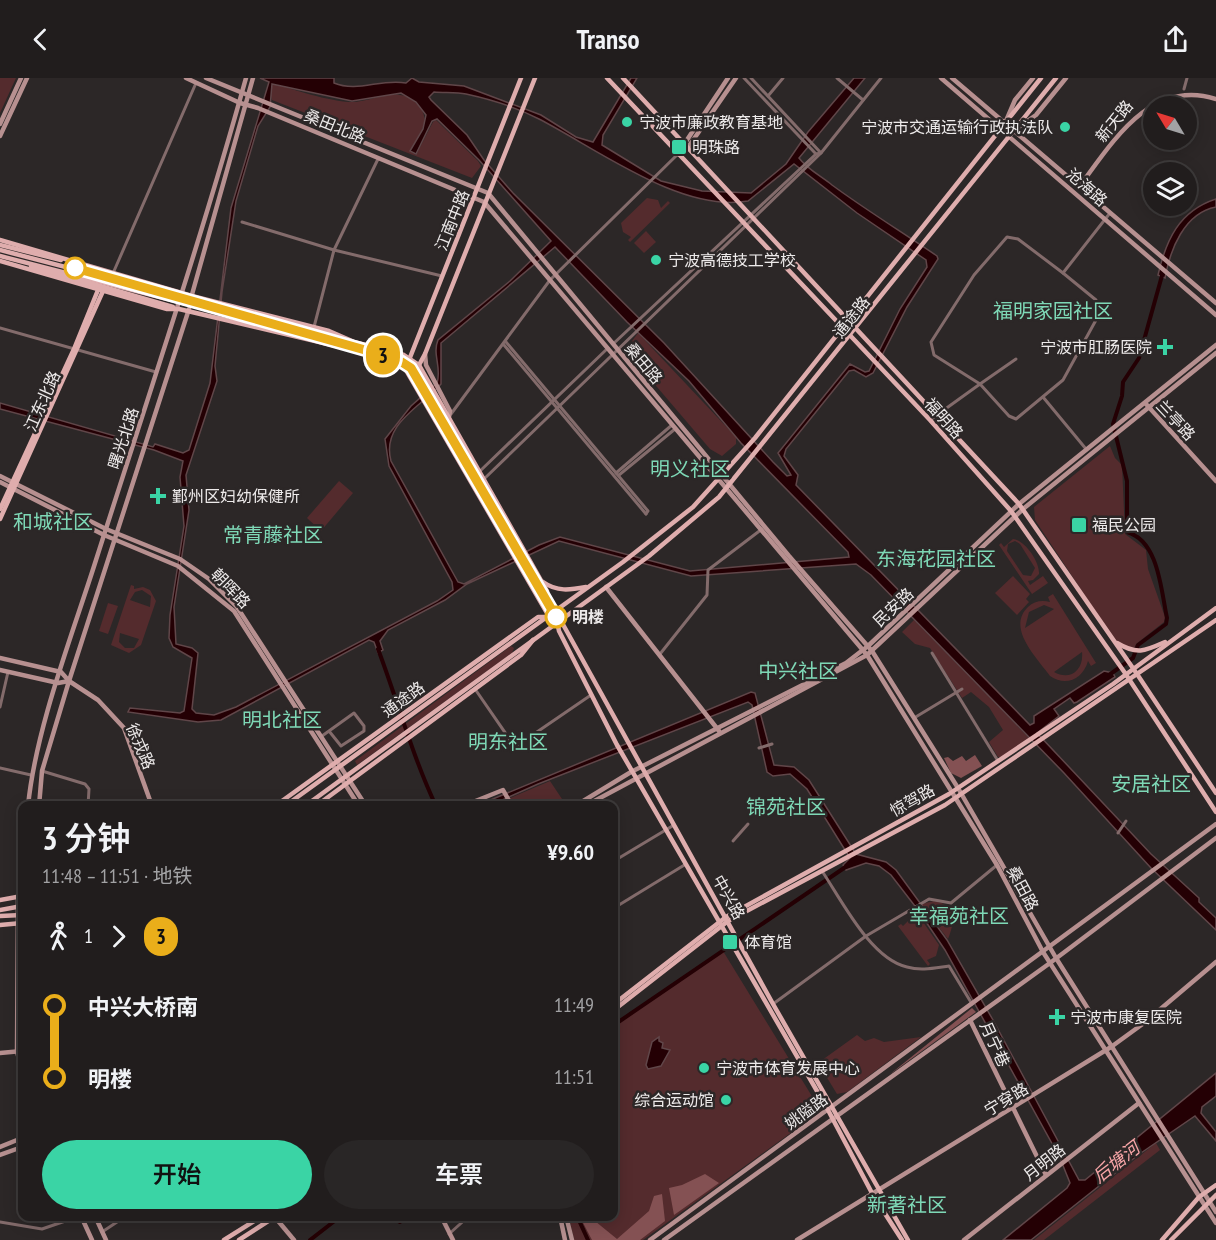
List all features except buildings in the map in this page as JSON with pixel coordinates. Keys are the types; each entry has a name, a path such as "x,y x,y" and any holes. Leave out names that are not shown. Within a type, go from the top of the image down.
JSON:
{"main road":[{"path":"0,124 21,78"},
{"path":"0,136 27,78"},
{"name":"桑田北路","path":"186,78 475,196"},
{"name":"桑田北路","path":"206,78 478,187"},
{"name":"曙光北路","path":"39,801 42,771 69,681 115,532 188,311 243,103 246,78"},
{"name":"曙光北路","path":"245,94 252,78"},
{"name":"江南中路","path":"412,366 442,276 521,78"},
{"path":"412,366 425,354 535,78"},
{"name":"福明路","path":"607,78 742,224 882,368 1013,514 1130,680 1216,812"},
{"name":"福明路","path":"623,78 687,144 1019,504 1125,656 1216,793"},
{"path":"687,144 728,78"},
{"path":"678,154 736,78"},
{"name":"沧海路","path":"941,78 1216,315"},
{"name":"沧海路","path":"952,78 1216,303"},
{"path":"1005,124 1015,100 1033,78"},
{"name":"通途路","path":"283,801 393,728 408,713 592,585 693,507 721,479 755,438 1041,78"},
{"name":"通途路","path":"400,741 414,734 536,636 649,556 728,487 1056,78"},
{"path":"1013,131 1036,115 1066,78"},
{"path":"1162,94 1184,89 1216,99"},
{"name":"曙光北路","path":"28,801 31,775 61,672 156,372 179,309 243,103"},
{"name":"新天路","path":"1079,187 1142,105"},
{"name":"桑田路","path":"478,187 488,193 721,479"},
{"name":"桑田路","path":"475,196 484,202 673,427 788,557"},
{"path":"0,240 114,271 192,296 314,327 345,337 356,346 398,363 412,366"},
{"path":"0,245 184,293"},
{"path":"0,250 268,323"},
{"path":"0,256 356,346 398,352 412,366 449,417 484,479 513,546"},
{"path":"18,260 37,268 179,309 340,349 356,346"},
{"path":"0,261 167,309 179,309"},
{"name":"江东北路","path":"0,519 100,291"},
{"name":"民安路","path":"1146,405 1216,345"},
{"name":"民安路","path":"1013,514 1023,509 1121,424 1216,353"},
{"path":"425,354 428,389"},
{"name":"中兴路","path":"412,366 428,389 551,613 565,628 735,932 830,1108 873,1195 902,1240"},
{"name":"兰亭路","path":"1146,405 1216,481"},
{"name":"民安路","path":"584,801 634,774 645,772 865,653 1013,514 1019,504 1086,449 1109,434"},
{"name":"朝晖路","path":"0,476 104,535 180,568 234,611 278,674"},
{"name":"朝晖路","path":"0,482 14,485 106,529 182,560 209,579 237,607 355,801"},
{"name":"江东北路","path":"0,509 14,485"},
{"name":"桑田路","path":"728,487 788,557"},
{"name":"中兴路","path":"513,546 551,613 558,620 559,631 616,745 830,1108"},
{"path":"788,557 800,570"},
{"name":"中兴路","path":"527,569 541,580 551,613"},
{"name":"桑田路","path":"800,570 871,648 958,788 958,796 1050,963 1164,1146 1216,1224"},
{"name":"桑田路","path":"800,570 865,653 952,792 958,796 1111,1047 1216,1212"},
{"path":"541,580 551,588 563,590 592,585"},
{"path":"606,587 719,731"},
{"name":"惊驾路","path":"618,1008 727,919 854,845 952,792 1040,733 1216,608"},
{"name":"惊驾路","path":"727,919 823,872 958,796 1216,620"},
{"path":"1114,642 1133,651 1142,650 1176,637"},
{"path":"0,658 61,672"},
{"path":"0,670 58,683 69,681"},
{"name":"徐戎路","path":"61,672 69,681 98,700 124,728 150,801"},
{"name":"通途路","path":"313,801 400,741 416,725 474,687"},
{"name":"朝晖路","path":"289,692 322,736 363,801"},
{"name":"通途路","path":"340,763 395,719 408,713"},
{"name":"民安路","path":"593,801 642,767 719,731"},
{"name":"通途路","path":"291,801 333,768"},
{"name":"通途路","path":"322,801 343,782"},
{"path":"476,801 503,791 509,801"},
{"path":"1043,951 1216,824"},
{"path":"1050,963 1216,838"},
{"path":"0,900 18,896"},
{"path":"0,910 18,907"},
{"path":"0,916 18,915"},
{"path":"0,926 18,923"},
{"name":"惊驾路","path":"618,1001 721,924"},
{"name":"姚隘路","path":"650,1240 1043,951"},
{"name":"宁穿路","path":"797,1240 1111,1047 1144,1023 1216,962"},
{"name":"姚隘路","path":"664,1240 1050,963"},
{"name":"月宁巷","path":"970,1020 1046,1175"},
{"path":"0,1053 18,1051"},
{"name":"月明路","path":"964,1240 1139,1103"},
{"name":"中兴路","path":"834,1117 908,1240"},
{"path":"0,1147 18,1140"},
{"path":"0,1155 18,1148"},
{"path":"1162,1240 1199,1197 1216,1185"},
{"path":"1171,1240 1216,1194"},
{"path":"82,1221 92,1240"},
{"path":"97,1221 106,1240"},
{"path":"224,1240 254,1221"},
{"path":"239,1240 269,1221"},
{"path":"278,1221 294,1240"},
{"path":"443,1221 453,1240"},
{"path":"561,1221 565,1240"},
{"path":"567,1221 572,1240"}],"street":[{"path":"744,78 818,153"},
{"path":"751,78 766,98"},
{"path":"766,98 783,78"},
{"path":"837,78 863,100"},
{"path":"614,346 634,331 752,214 808,164 880,78"},
{"path":"1184,89 1187,78"},
{"path":"114,271 196,83"},
{"path":"449,417 550,280 678,154"},
{"path":"314,327 334,250 378,157"},
{"path":"1063,273 1110,213"},
{"path":"242,222 334,250 442,276"},
{"path":"484,479 558,406 630,327 742,224"},
{"path":"1007,237 1018,239 1096,300 1098,311 1093,327 1063,380 1013,418 980,384 937,357 930,346 951,307 974,275 1007,237"},
{"path":"0,328 156,372"},
{"path":"505,343 648,511 646,514 616,475"},
{"path":"480,472 553,401 609,351"},
{"path":"930,420 1016,359"},
{"path":"1043,397 1086,449"},
{"path":"616,475 673,427"},
{"path":"660,654 707,595 708,570 762,529"},
{"path":"932,653 998,761"},
{"path":"0,707 8,672"},
{"path":"474,687 515,747 591,695"},
{"path":"914,718 962,688"},
{"path":"322,736 328,731 354,713 364,726 364,731 341,746 328,731"},
{"path":"759,748 772,744"},
{"path":"0,768 31,775"},
{"path":"42,771 85,784 89,789 88,801"},
{"path":"1118,833 1126,821"},
{"path":"733,841 748,824"},
{"path":"618,859 674,825"},
{"path":"618,906 686,864"},
{"path":"773,1004 866,936 923,902 934,899 951,903 997,865"},
{"path":"823,872 866,936 892,961 906,967 926,970 949,966 974,1002"},
{"path":"0,1222 42,1229 65,1221"},
{"path":"102,1232 118,1221"},
{"path":"449,1233 462,1221"}],"shaded area":[{"path":"0,78 16,78 0,113"},
{"path":"273,83 311,95 350,102 392,95 408,98 416,103 424,115 423,127 410,151 416,155 436,120 481,166 472,178 272,100 270,92"},
{"path":"647,198 658,200 661,208 668,201 670,203 630,242 628,240 631,237 623,232 621,223"},
{"path":"646,231 656,242 644,253 634,243"},
{"path":"638,333 736,437 736,444 722,456 710,449 628,353 629,345"},
{"name":"福民公园","path":"1110,446 1115,458 1122,465 1125,534 1146,550 1148,569 1165,617 1164,622 1136,644 1133,651 1115,641 1035,520 1034,507"},
{"path":"339,481 353,493 321,531 307,518"},
{"path":"1013,539 1022,543 1031,552 1039,569 1039,574 1033,580 1028,581 1030,585 1043,576 1048,583 1032,594 999,545 1001,543 1004,547","holes":["1015,541 1020,544 1035,568 1031,576 1023,575 1007,551 1008,544"]},
{"path":"1013,576 1030,594 1026,599 1029,602 1017,615 995,593"},
{"path":"131,585 134,589 143,587 150,590 156,601 141,645 129,653 111,645","holes":["142,590 151,596 150,607 130,600 135,592","120,633 139,639 134,648 125,648 119,642"]},
{"path":"1053,594 1096,663 1091,666 1088,661 1078,677 1068,681 1050,676 1026,643 1022,633 1020,624 1022,615 1033,603 1050,602 1048,597","holes":["1044,605 1054,609 1025,628 1029,612","1082,652 1081,664 1075,672 1065,675 1054,672"]},
{"path":"108,603 118,606 108,634 99,631"},
{"path":"914,620 1029,738 1002,757 998,757 989,742 1003,730 989,707 971,692 962,698 930,648 915,644 902,632"},
{"path":"511,646 514,648 512,653 357,765 355,761"},
{"path":"975,755 982,766 961,778 951,773 944,758 948,757 953,761 962,756 966,761"},
{"path":"550,781 563,801 512,801 510,798"},
{"path":"934,901 947,906 952,915 952,926 948,939 921,904"},
{"path":"912,917 921,919 939,945 936,956 927,960 930,964 928,966 898,926 901,924 903,926"},
{"name":"宁波市体育发展中心","path":"723,951 821,1111 643,1240 574,1240 570,1221 618,1221 618,1022"},
{"path":"972,1008 976,1012 889,1075"},
{"path":"857,1035 865,1041 874,1038 884,1042 921,1037 847,1092 837,1094 818,1063"},
{"path":"1156,1143 1160,1150 1044,1240 1034,1240"},
{"path":"705,1174 719,1183 674,1215 669,1188 682,1185"},
{"path":"662,1194 665,1221 640,1240 592,1240 582,1221 595,1221 617,1239 649,1211 654,1196"}],"water":[{"path":"260,78 334,78 334,83 352,87 388,82 406,83 412,78 419,82 464,86 541,115 576,137 593,142 631,78 637,78 603,135 602,145 661,181 702,191 751,193 786,164 808,132 854,78 865,78 799,158 814,172 937,256 938,259 907,307 873,373 866,377 854,370 849,371 786,449 784,456 798,475 796,485 1030,725 1034,723 1034,716 1104,671 1113,673 1115,677 1077,702 1074,703 1070,698 1054,709 1059,716 1037,733 1151,854 1199,898 1199,902 1216,918 1216,930 1151,868 1064,773 871,575 856,564 691,576 559,541 467,584 445,600 388,630 380,641 383,650 378,653 374,642 369,640 221,720 198,722 128,712 130,708 180,713 184,711 192,658 173,647 169,638 170,615 184,526 180,477 183,461 154,450 0,409 0,403 153,447 155,444 183,453 189,450 210,383 231,208 269,82","holes":["272,84 352,101 401,93 416,102 426,115 423,129 410,151 416,154 432,121 437,119 479,160 551,241 510,281 438,340 436,345 437,383 411,406 385,439 389,466 452,582 453,590 437,601 236,707 214,715 196,713 192,709 198,653 192,648 176,644 174,607 189,510 186,475 217,381 215,366 222,292 236,201 258,126 270,107","434,92 466,94 522,111 640,175 667,188 695,197 722,202 748,201 794,164 857,213 926,260 927,267 900,309 869,371 865,372 850,364 778,453 791,475 787,476 773,462 664,343 513,193 484,160 467,135 431,100 429,97","555,247 627,322 689,381 741,443 848,552 849,557 690,571 560,537 539,545 464,584 458,582 391,461 389,448 397,426 441,384 441,343"]},
{"path":"1216,199 1216,207 1197,216 1197,208"},
{"path":"1186,216 1197,216 1180,234 1165,278 1158,275 1165,250"},
{"name":"后塘河","path":"751,692 755,693 774,765 794,767 809,780 856,854 886,862 896,870 947,940 1079,1180 1085,1180 1216,1073 1216,1096 1202,1107 1201,1113 1216,1132 1216,1141 1195,1116 1138,1155 1031,1240 1003,1240 1067,1188 1070,1183 1060,1158 945,950 918,910 891,875 879,866 866,863 846,870 843,865 850,858 807,789 790,774 773,776 767,772 752,705 748,702 500,801 488,801"},
{"path":"659,1037 659,1041 663,1043 662,1048 670,1050 661,1066 648,1069 646,1065 652,1042"}],"waterway":[{"path":"1109,675 1133,658 1138,645 1166,624 1167,618 1157,568 1152,556 1138,537 1127,532 1127,481 1113,424 1122,396 1123,382 1139,358 1163,272"},
{"path":"378,649 412,748 434,801"},
{"path":"618,1022 847,866"},
{"path":"310,1240 335,1221"},
{"path":"579,1221 588,1240"}],"metro line":[{"name":"3","path":"75,268 397,359 411,368 430,397 556,617"}],"place":[{"name":"宁波市廉政教育基地","path":"627,122"},
{"name":"宁波市交通运输行政执法队","path":"1065,127"},
{"name":"明珠路","path":"679,147"},
{"name":"宁波高德技工学校","path":"656,260"},
{"name":"宁波市肛肠医院","path":"1165,347"},
{"name":"鄞州区妇幼保健所","path":"158,496"},
{"name":"福民公园","path":"1079,525"},
{"name":"明楼","path":"556,617"},
{"name":"体育馆","path":"730,942"},
{"name":"宁波市康复医院","path":"1057,1017"},
{"name":"宁波市体育发展中心","path":"704,1068"},
{"name":"综合运动馆","path":"726,1100"}],"district":[{"name":"福明家园社区","path":"1053,311"},
{"name":"明义社区","path":"690,469"},
{"name":"和城社区","path":"53,522"},
{"name":"常青藤社区","path":"273,535"},
{"name":"东海花园社区","path":"936,559"},
{"name":"中兴社区","path":"798,671"},
{"name":"明北社区","path":"282,720"},
{"name":"明东社区","path":"508,742"},
{"name":"安居社区","path":"1151,784"},
{"name":"锦苑社区","path":"786,807"},
{"name":"幸福苑社区","path":"959,916"},
{"name":"新著社区","path":"907,1205"}]}
